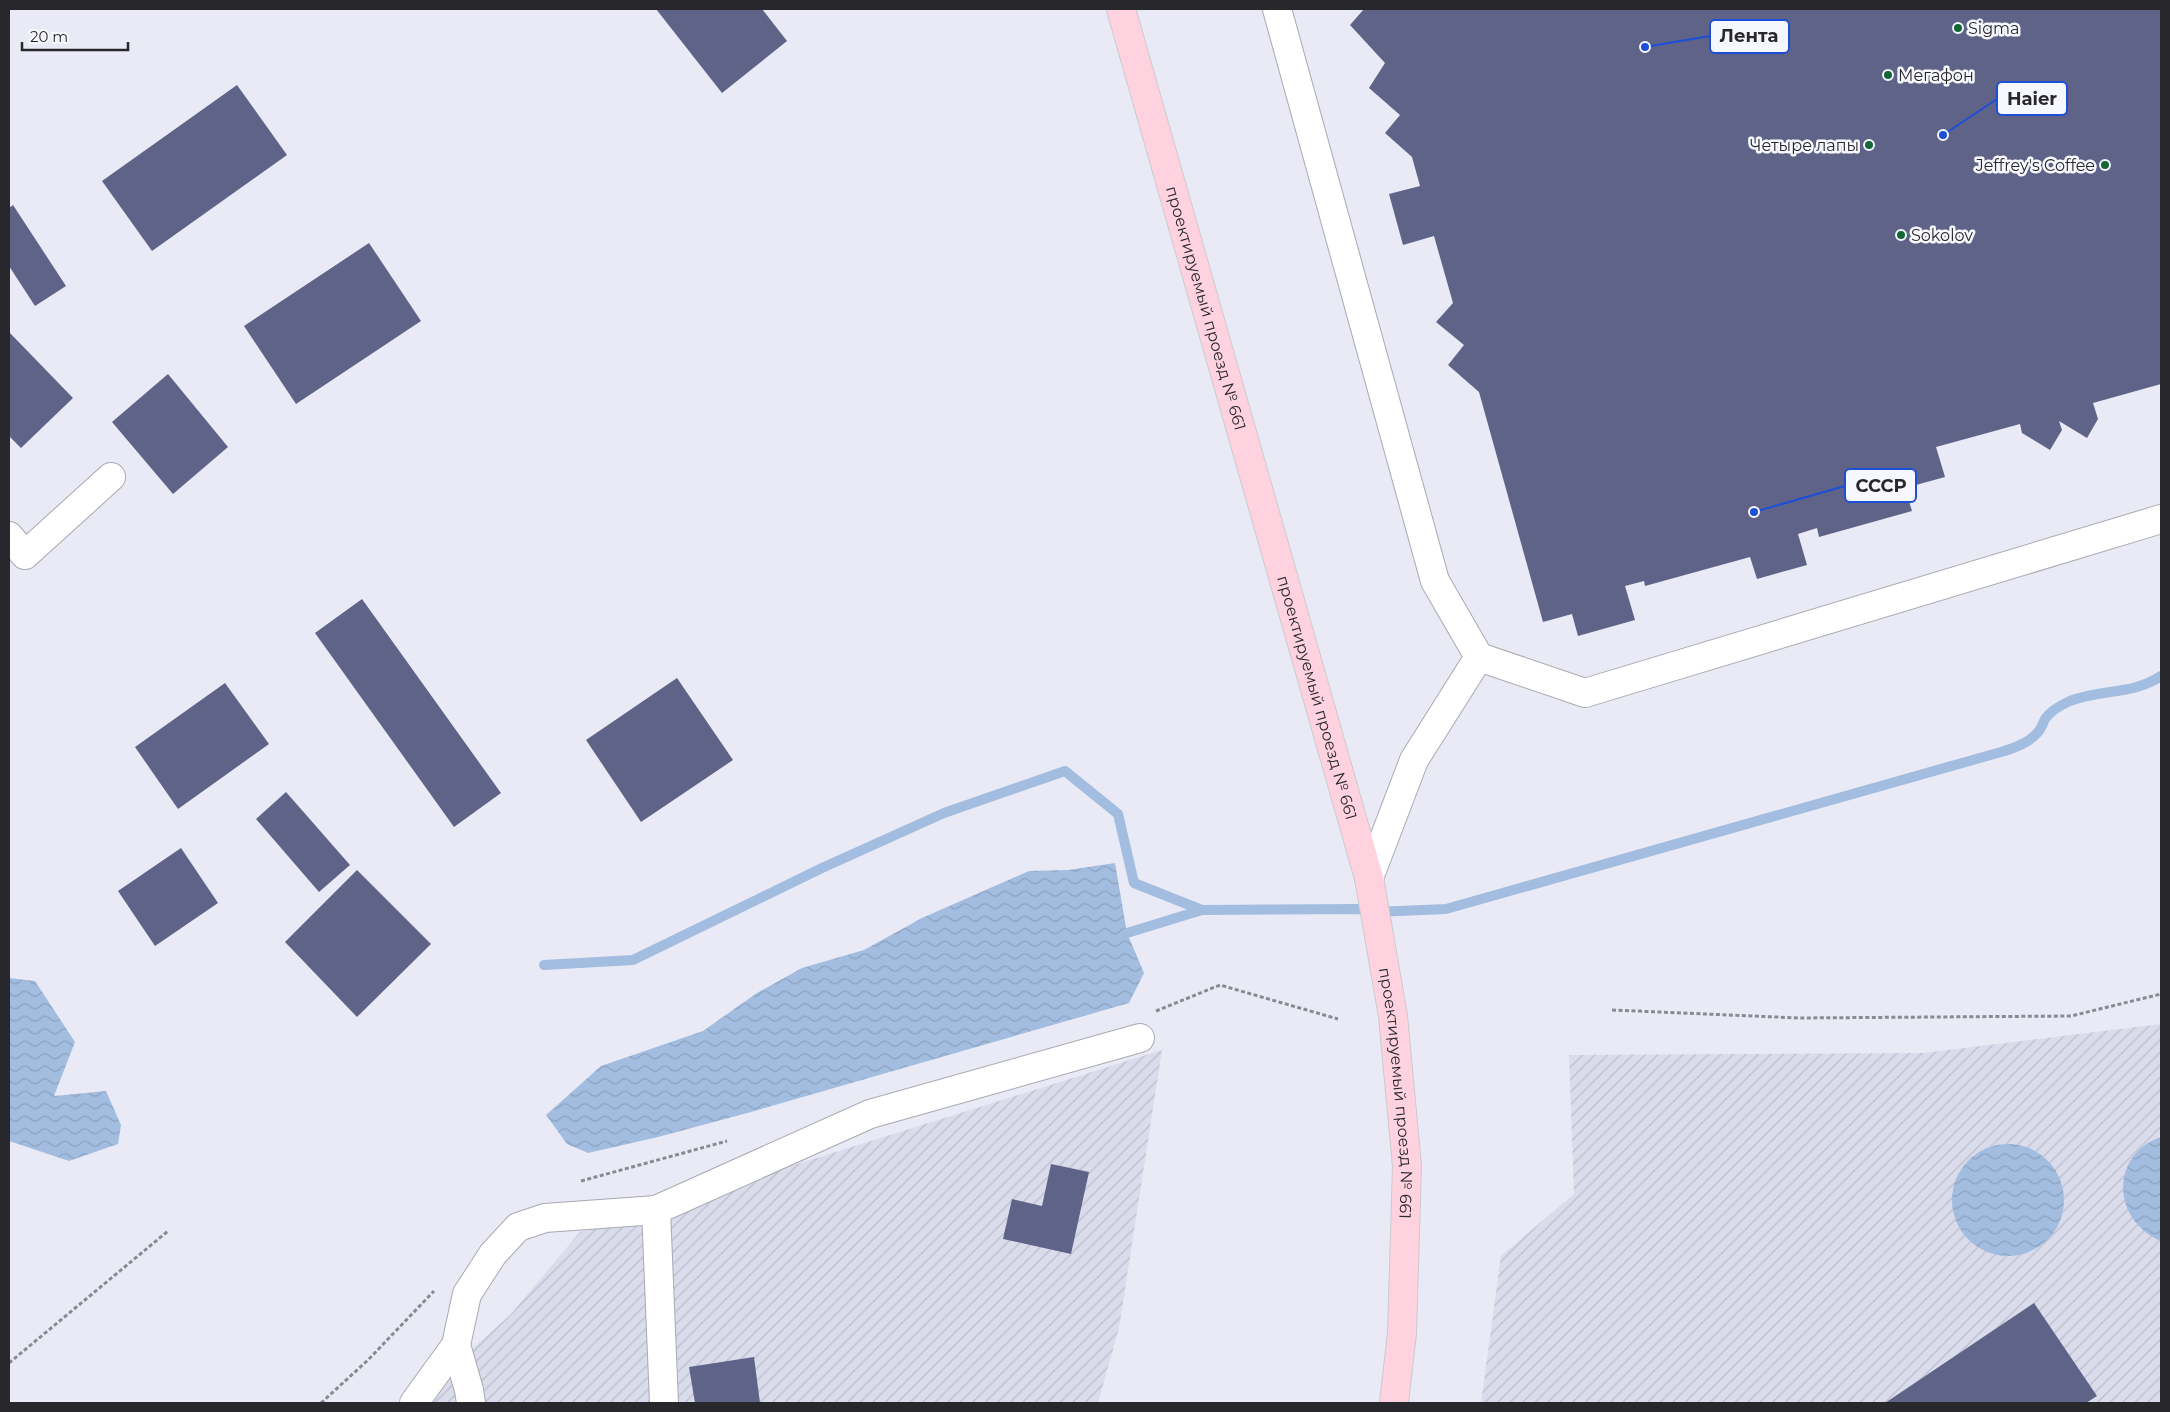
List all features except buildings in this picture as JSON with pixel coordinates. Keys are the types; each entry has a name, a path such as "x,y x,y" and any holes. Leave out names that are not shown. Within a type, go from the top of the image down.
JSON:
{"main road":[{"name":"проектируемый проезд № 661","path":"1121,9 1369,878 1393,1016 1407,1166 1402,1333 1394,1403"}],"street":[{"path":"1277,9 1435,581 1479,657 1585,693 2161,520"},
{"path":"9,536 25,555 112,477"},
{"path":"1369,878 1414,760 1479,657"},
{"path":"414,1403 456,1345 467,1294 493,1254 518,1227 545,1218 656,1210 870,1114 1140,1038"},
{"path":"656,1210 664,1403"},
{"path":"456,1345 471,1403"}],"path":[{"path":"1612,1010 1799,1018 2071,1016 2161,994"},
{"path":"9,1363 168,1231"}],"shaded area":[{"path":"2161,1024 2161,1403 1481,1403 1501,1256 1574,1194 1569,1055 1923,1053"},
{"path":"1162,1050 1119,1328 1098,1403 412,1403 511,1314 580,1232"}],"water":[{"path":"1115,863 1127,933 1144,973 1129,1003 751,1112 658,1137 588,1153 567,1144 546,1115 601,1066 703,1031 757,993 802,968 864,950 922,918 1029,871 1068,870"},
{"path":"9,978 35,981 75,1042 54,1096 106,1091 121,1125 118,1144 69,1161 9,1141"},
{"path":"2161,1137 2161,1241 2145,1232 2133,1219 2126,1204 2123,1188 2125,1173 2132,1158 2144,1146"},
{"path":"2008,1144 2019,1145 2029,1149 2047,1161 2059,1179 2063,1189 2063,1211 2059,1221 2047,1239 2029,1251 2019,1255 2008,1256 1997,1255 1987,1251 1969,1239 1957,1221 1953,1211 1952,1200 1953,1189 1957,1179 1969,1161 1987,1149 1997,1145"}],"waterway":[{"path":"1127,933 1202,910 1358,909 1375,912 1446,909 2006,750 2021,745 2034,736 2045,719 2056,708 2081,697 2128,689 2150,682 2161,676"},
{"path":"544,965 633,960 822,868 944,813 1065,771 1118,814 1134,883 1202,910"}],"place":[{"name":"Sigma","path":"1958,28"},
{"name":"Лента","path":"1645,47"},
{"name":"Мегафон","path":"1888,75"},
{"name":"Haier","path":"1943,135"},
{"name":"Четыре лапы","path":"1869,145"},
{"name":"Jeffrey's Coffee","path":"2105,165"},
{"name":"Sokolov","path":"1901,235"},
{"name":"СССР","path":"1754,512"}]}
